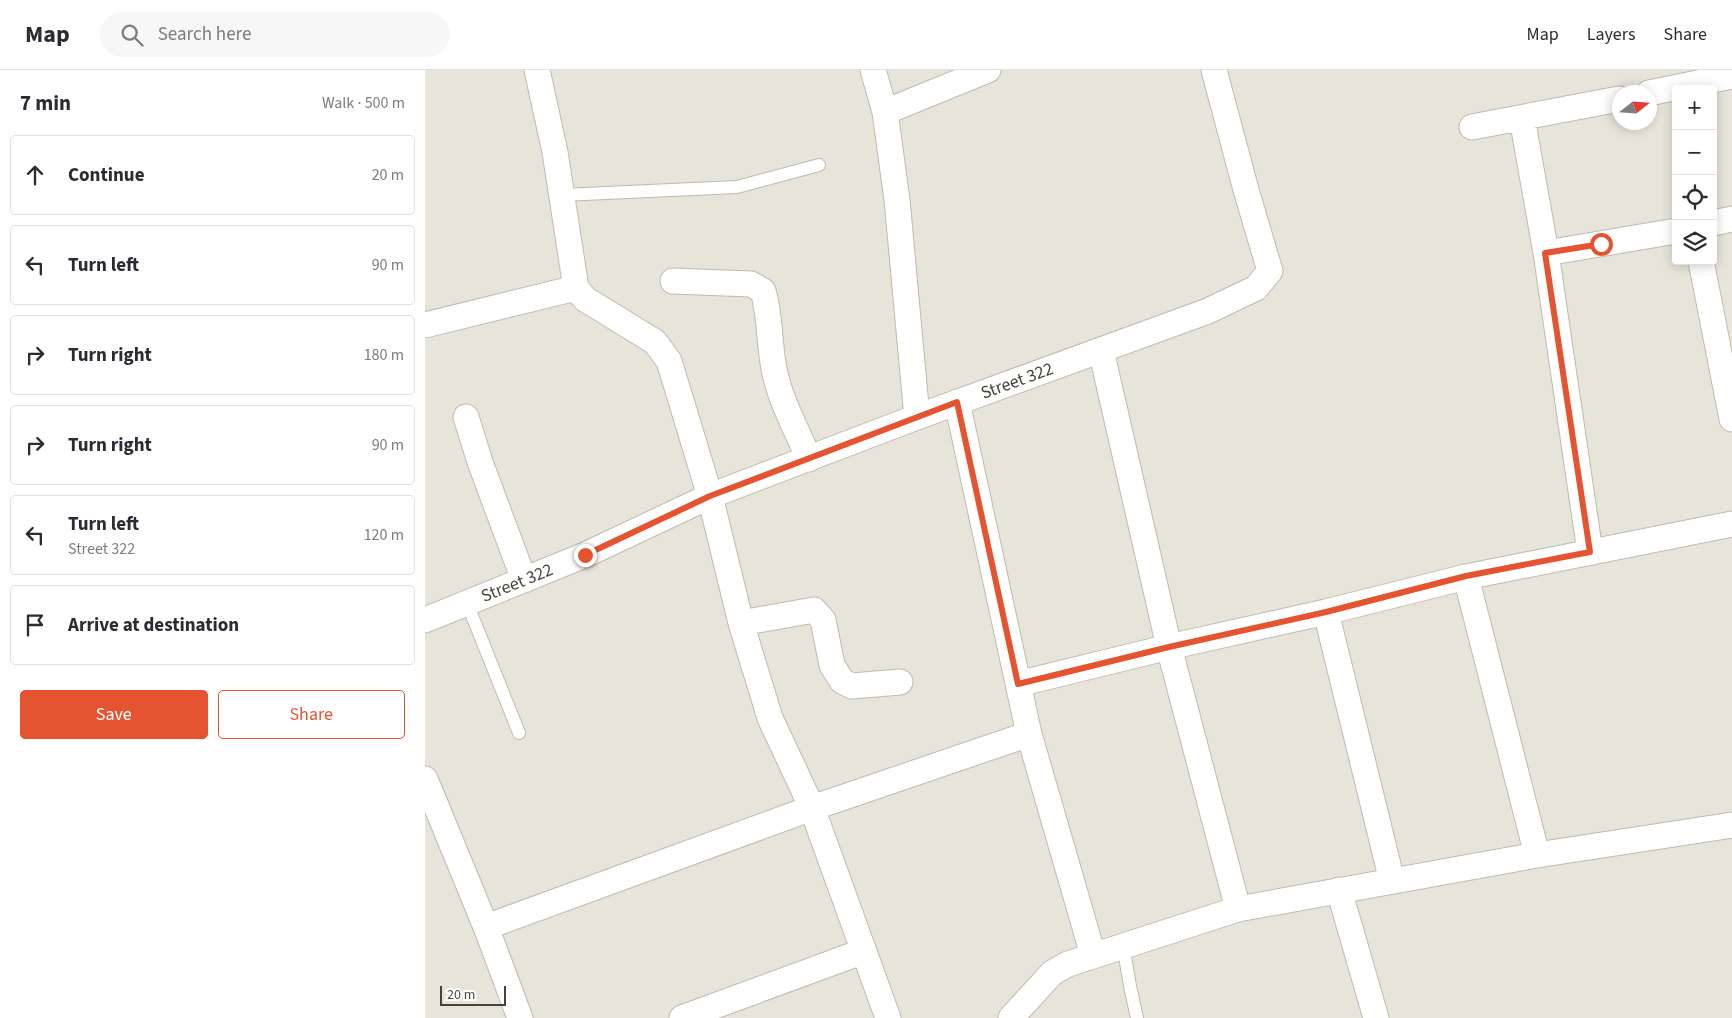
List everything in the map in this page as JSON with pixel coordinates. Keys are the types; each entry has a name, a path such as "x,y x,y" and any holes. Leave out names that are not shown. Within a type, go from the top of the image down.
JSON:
{"street":[{"path":"537,70 549,119 576,288 585,299 655,342 669,362 710,496 741,623 770,718 812,808 888,1018"},
{"path":"873,70 885,112 897,200 917,417"},
{"path":"885,112 988,70"},
{"name":"Street 322","path":"425,620 585,555 710,496 809,460 957,402 1216,307 1256,288 1270,271 1214,70"},
{"path":"1657,91 1732,76"},
{"path":"1472,127 1612,99"},
{"path":"1523,118 1590,552"},
{"path":"1717,222 1732,219"},
{"path":"1545,253 1672,231"},
{"path":"1702,265 1732,419"},
{"path":"673,281 751,284 763,291 767,303 773,364 780,391 809,460"},
{"path":"425,324 576,288"},
{"path":"1101,350 1169,647 1238,909"},
{"path":"957,402 1029,734 1093,955"},
{"path":"466,417 480,462 524,580"},
{"path":"1018,684 1169,647 1326,612 1466,576 1732,524"},
{"path":"1466,576 1537,855"},
{"path":"741,623 814,610 823,620 832,665 842,681 852,686 900,682"},
{"path":"1326,612 1392,880"},
{"path":"486,927 812,808 1029,734"},
{"path":"425,780 486,927 521,1018"},
{"path":"1011,1018 1052,973 1068,964 1238,909 1537,855 1732,825"},
{"path":"1339,890 1376,1018"},
{"path":"682,1018 864,951"}],"lane":[{"path":"561,195 737,187 819,165"},
{"path":"467,603 519,733"},
{"path":"1123,946 1137,1018"}],"shaded area":[{"path":"425,70 1732,70 1732,1018 425,1018"}],"route":[{"path":"585,555 710,496 809,460 957,402 1018,684 1169,647 1326,612 1466,576 1590,552 1545,253 1601,244"}]}
